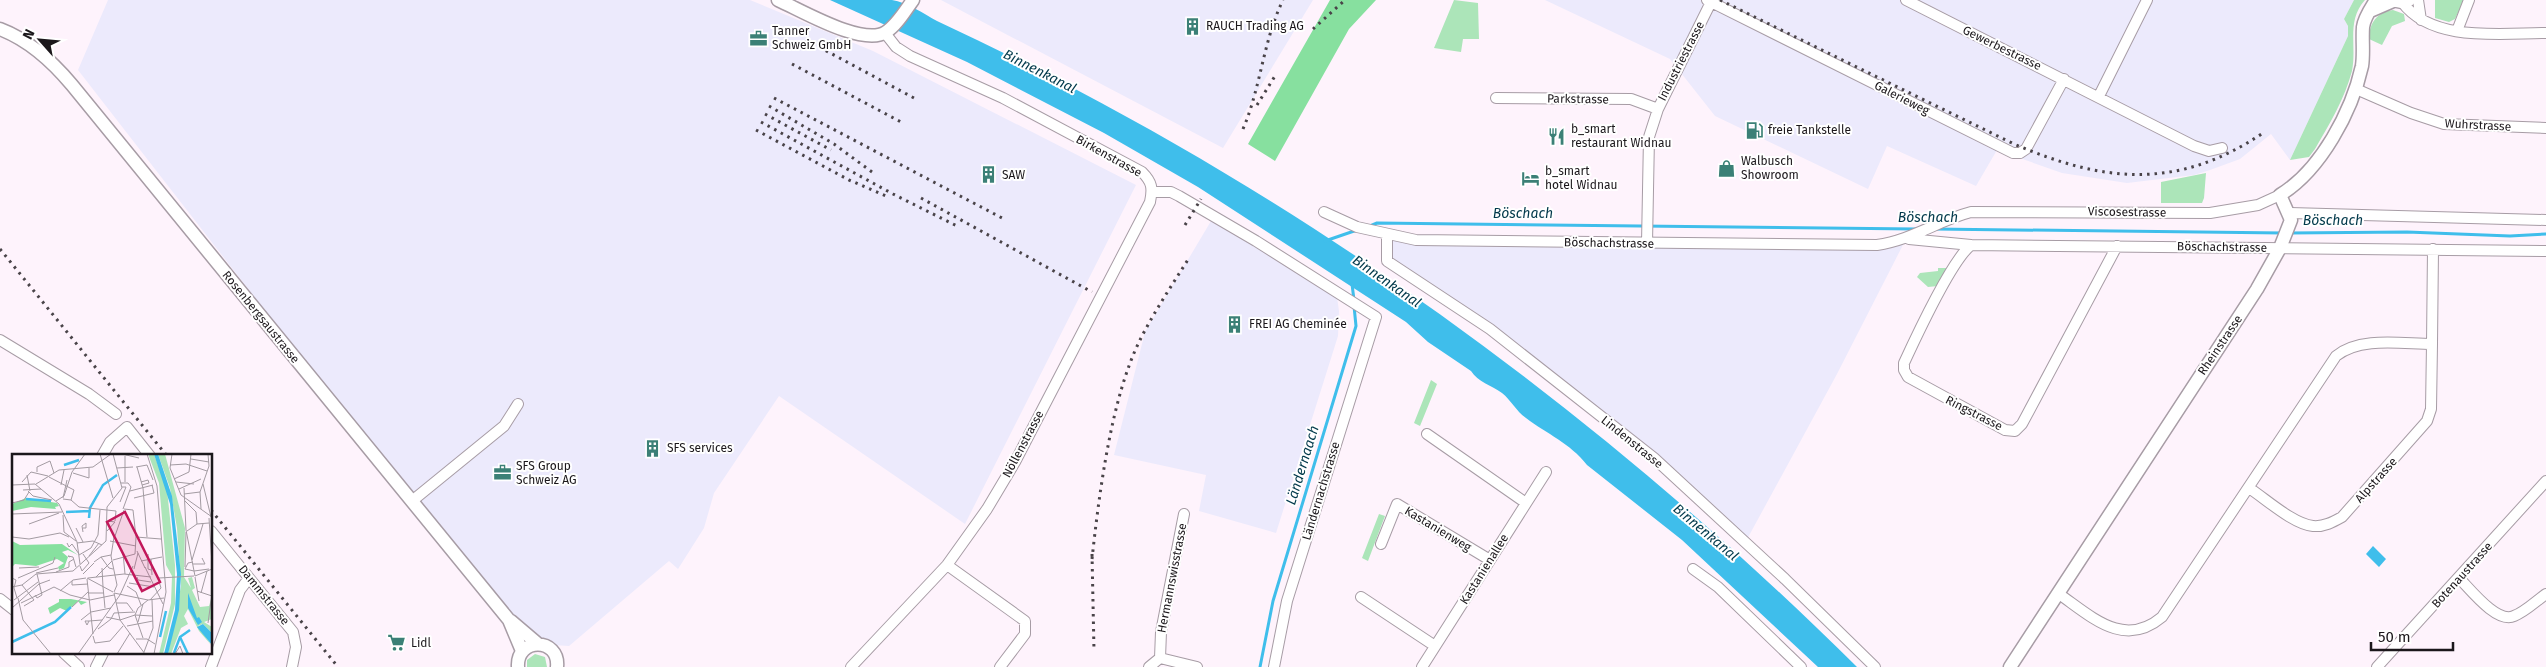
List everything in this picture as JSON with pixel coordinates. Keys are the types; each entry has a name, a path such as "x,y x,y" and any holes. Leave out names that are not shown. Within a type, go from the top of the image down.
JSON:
{"street":[{"path":"778,0 853,33 880,35 913,0"},
{"name":"Gewerbestrasse","path":"1906,0 2099,96 2194,146 2209,151 2222,148"},
{"path":"2099,96 2147,0"},
{"path":"2418,0 2421,20"},
{"path":"2457,31 2469,0"},
{"name":"Galerieweg","path":"1710,1 2012,153 2020,153 2026,149 2064,79"},
{"name":"Industriestrasse","path":"1647,243 1649,138 1658,109 1710,1"},
{"path":"2546,33 2457,31 2438,28 2421,20 2414,16 2399,1 2373,6 2363,26 2362,64 2356,88 2320,160 2304,178 2280,195 2290,217 2546,220"},
{"name":"Rosenbergsaustrasse","path":"0,29 34,48 52,62 67,79 509,620 538,644 552,650 557,667"},
{"name":"Birkenstrasse","path":"880,35 910,56 1003,98 1142,172 1149,180 1152,192"},
{"name":"Wuhrstrasse","path":"2356,88 2412,114 2444,124 2546,128"},
{"name":"Parkstrasse","path":"1496,98 1631,99 1658,109"},
{"name":"Ländernachstrasse","path":"1152,192 1171,192 1179,196 1372,314 1287,601 1274,667"},
{"name":"Nöllenstrasse","path":"851,667 947,565 987,509 1015,462 1150,202 1152,192"},
{"name":"Viscosestrasse","path":"1971,212 2210,214 2258,205 2280,195"},
{"name":"Böschachstrasse","path":"1324,212 1387,235 1416,240 1877,245 1899,242 1952,217 1971,212"},
{"name":"Rheinstrasse","path":"2010,667 2246,305 2282,245 2290,217"},
{"name":"Lindenstrasse","path":"1387,235 1387,261 1490,329 1654,458 1785,579 1875,667"},
{"name":"Böschachstrasse","path":"1899,242 1906,239 1971,246 2282,245 2433,250 2546,251"},
{"name":"Ringstrasse","path":"1971,246 1964,251 1938,297 1907,357 1904,370 1908,377 1943,397 2005,430 2015,431 2022,424 2059,358 2117,246"},
{"name":"Alpstrasse","path":"2249,488 2296,520 2312,526 2327,525 2342,517 2427,421 2431,409 2433,250"},
{"path":"0,340 89,394 116,414"},
{"path":"2059,594 2105,625 2120,631 2138,631 2150,627 2162,617 2249,488 2321,375 2343,350 2377,343 2432,344"},
{"path":"412,500 504,426 518,404"},
{"path":"103,454 110,442 127,427 148,454"},
{"path":"1427,434 1526,503"},
{"name":"Kastanienallee","path":"1422,667 1546,472"},
{"name":"Botenaustrasse","path":"2377,667 2546,481"},
{"name":"Kastanienweg","path":"1381,544 1397,504 1490,560"},
{"name":"Hermannswisstrasse","path":"1160,658 1161,632 1184,514"},
{"name":"Dammstrasse","path":"212,532 293,632 296,647 292,667"},
{"path":"947,565 1025,621 1025,634 1000,667"},
{"path":"1693,569 1718,587 1801,667"},
{"path":"211,667 240,590 250,578"},
{"path":"2459,578 2492,612 2506,618 2513,617 2546,594"},
{"path":"0,598 12,607"},
{"path":"1360,598 1435,646"},
{"name":"Rosenbergsaustrasse","path":"509,620 517,662"},
{"path":"517,662 529,646 538,644"},
{"path":"65,654 79,667"},
{"path":"96,667 102,654"},
{"path":"1149,667 1160,658 1197,667"}],"shaded area":[{"path":"108,0 750,0 873,51 1136,185 965,524 779,396 714,493 704,528 678,569 669,561 569,646 538,644 416,505 78,70"},
{"path":"941,0 1313,0 1223,148"},
{"path":"1545,0 2354,0 2344,19 2348,26 2348,36 2290,160 2271,134 2240,159 2210,170 2194,175 2127,183 2062,173 1997,150 1976,186 1887,146 1868,189 1715,116 1670,59"},
{"path":"1214,216 1336,290 1339,311 1338,336 1276,533 1199,511 1206,475 1114,455 1145,332"},
{"path":"1387,235 1877,245 1906,239 1837,374 1745,543 1711,509 1490,329 1387,261"}],"green space":[{"path":"1330,0 1376,0 1349,29 1275,161 1248,144"},
{"path":"1454,0 1478,3 1479,39 1463,39 1461,52 1434,48"},
{"path":"2354,0 2365,0 2356,16 2353,34 2352,71 2341,101 2309,157 2290,160 2348,36 2348,26 2344,19"},
{"path":"2435,0 2464,0 2455,19 2449,22 2435,18"},
{"path":"2393,10 2404,14 2405,21 2392,26 2382,45 2369,39 2370,28 2375,19 2382,13"},
{"path":"2206,173 2202,203 2161,203 2161,182"},
{"path":"1938,268 1949,268 1938,286 1928,287 1917,277 1920,273 1938,271"},
{"path":"1431,380 1437,384 1420,426 1414,423"},
{"path":"1379,514 1385,516 1368,561 1362,558"},
{"path":"535,654 545,657 547,667 527,667 527,660"}],"water":[{"name":"Binnenkanal","path":"830,0 892,0 909,6 1077,90 1183,149 1288,212 1389,279 1488,350 1585,424 1678,502 1769,583 1857,667 1818,667 1682,540 1587,465 1566,445 1522,415 1502,393 1481,381 1471,371 1428,342 1406,322 1198,187 1104,133 967,62"},
{"path":"2373,546 2386,559 2379,567 2366,554"}],"waterway":[{"name":"Böschach","path":"1370,226 1377,223 1916,229"},
{"name":"Böschach","path":"1934,229 2283,233"},
{"name":"Böschach","path":"1325,241 1357,230"},
{"name":"Böschach","path":"2289,233 2407,232 2510,236 2546,234"},
{"name":"Ländernaach","path":"1352,284 1354,300"},
{"name":"Ländernaach","path":"1260,667 1273,601 1356,326 1354,306"}],"railway":[{"path":"1243,129 1254,97 1271,32 1283,0"},
{"path":"1313,29 1345,0"},
{"path":"1720,0 2014,144 2079,167 2110,173 2141,175 2171,172 2201,164 2232,151 2263,133"},
{"path":"806,40 914,98"},
{"path":"792,64 901,122"},
{"path":"1257,105 1275,76"},
{"path":"774,98 1002,218"},
{"path":"769,106 834,144 872,172"},
{"path":"765,114 831,150"},
{"path":"761,122 893,194 959,227"},
{"path":"756,130 849,180 886,196"},
{"path":"921,198 1092,292"},
{"path":"1185,225 1201,199"},
{"path":"0,249 165,454"},
{"path":"1092,559 1098,506 1108,447 1121,390 1140,340 1189,258"},
{"path":"212,511 338,667"},
{"path":"1092,554 1094,651"}],"place":[{"name":"RAUCH Trading AG","path":"1192,26"},
{"name":"Tanner Schweiz GmbH","path":"758,38"},
{"name":"freie Tankstelle","path":"1754,130"},
{"name":"b_smart restaurant Widnau","path":"1557,136"},
{"name":"Walbusch Showroom","path":"1727,168"},
{"name":"SAW","path":"988,175"},
{"name":"b_smart hotel Widnau","path":"1531,178"},
{"name":"FREI AG Cheminée","path":"1235,324"},
{"name":"SFS services","path":"653,448"},
{"name":"SFS Group Schweiz AG","path":"502,473"},
{"name":"Lidl","path":"397,643"}]}
